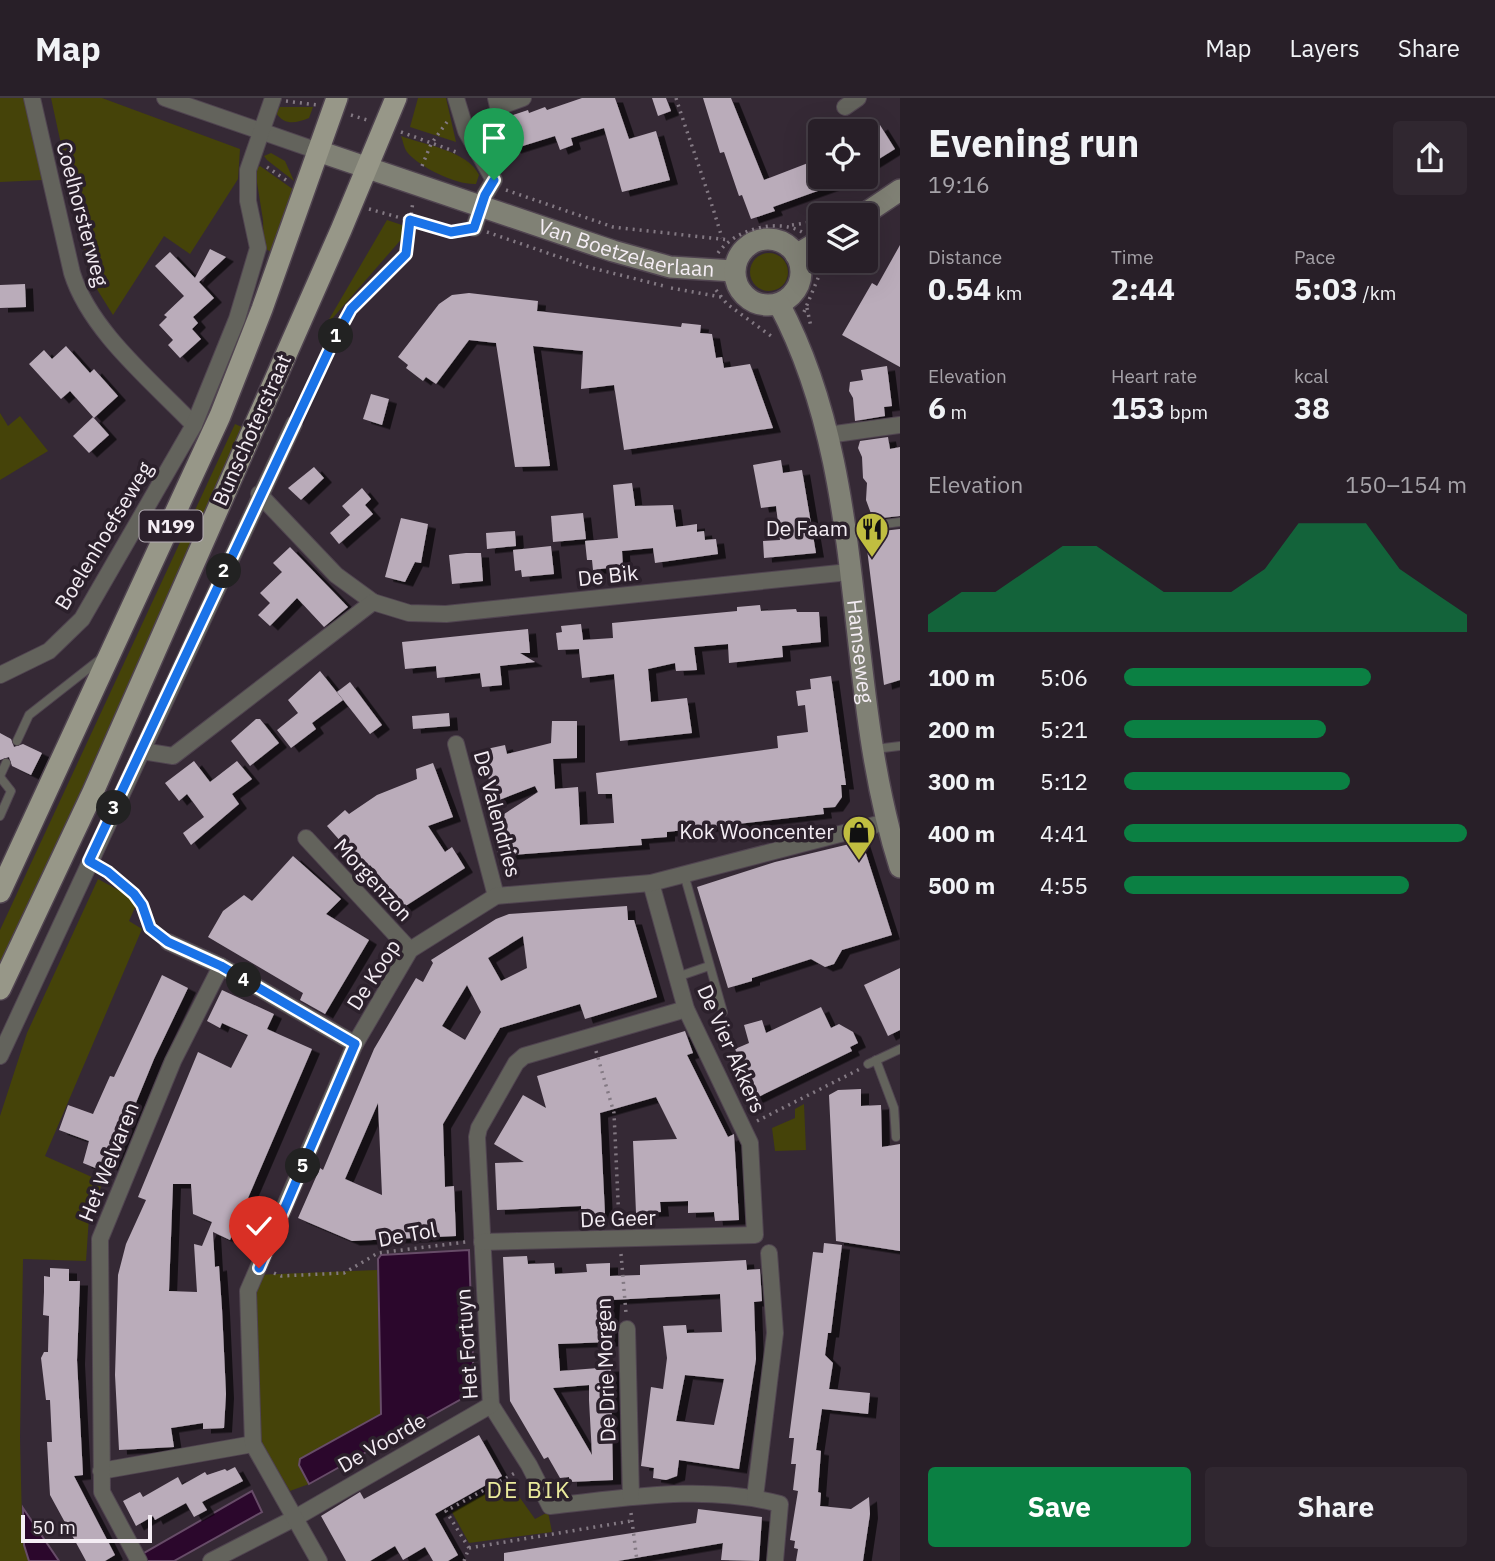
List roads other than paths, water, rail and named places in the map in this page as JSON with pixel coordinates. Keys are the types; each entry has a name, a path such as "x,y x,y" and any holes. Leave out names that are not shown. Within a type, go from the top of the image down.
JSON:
{"main road":[{"name":"Bunschoterstraat","path":"0,892 220,416 306,189 337,98"},
{"name":"Bunschoterstraat","path":"0,989 93,792 396,98"}],"street":[{"name":"Coelhorsterweg","path":"32,98 72,273 81,296 100,325 194,425"},
{"path":"165,98 318,151"},
{"path":"194,425 237,319 258,248 248,201 248,170 272,98"},
{"path":"496,98 498,107 523,98"},
{"path":"456,101 466,131 494,180 474,228"},
{"name":"Van Boetzelaerlaan","path":"318,151 670,267 734,271"},
{"path":"878,205 900,190"},
{"path":"759,240 780,241 796,255 801,269 799,284 792,296 779,304 763,306 748,300 737,287 734,271 741,251 759,240"},
{"path":"796,255 808,248"},
{"name":"Hamseweg","path":"779,304 805,359 828,435 845,530 872,749 886,822 900,867"},
{"path":"0,1056 293,424"},
{"name":"Boelenhoefseweg","path":"0,675 49,651 82,619 194,425"},
{"path":"828,435 900,425"},
{"name":"De Bik","path":"259,495 336,575 373,602 409,613 446,614 849,572"},
{"path":"142,751 173,756 373,602"},
{"name":"De Valendries","path":"456,744 496,895"},
{"name":"De Koop","path":"318,1561 253,1444 248,1291 355,1044 410,950 496,895 651,883 886,822"},
{"name":"Morgenzon","path":"306,838 410,950"},
{"name":"De Vier Akkers","path":"651,883 686,1009 750,1143 755,1235"},
{"path":"168,942 221,966 355,1044"},
{"name":"Het Welvaren","path":"136,1556 102,1492 100,1239 173,1061 221,966"},
{"name":"Het Fortuyn","path":"686,1009 524,1056 516,1063 479,1128 477,1137 491,1405 529,1465 550,1506 675,1492 755,1497 780,1504 775,1561"},
{"name":"De Geer","path":"482,1242 620,1241 755,1235"},
{"path":"755,1497 775,1332 769,1253"},
{"name":"De Drie Morgen","path":"627,1329 631,1497"},
{"name":"De Voorde","path":"295,1518 491,1405"},
{"path":"101,1471 253,1444"},
{"path":"211,1561 295,1518"}],"lane":[{"path":"845,530 900,522"},
{"path":"16,741 29,715 114,650"},
{"path":"872,749 900,746"},
{"path":"0,816 11,791 0,777 6,764"},
{"path":"684,874 723,1012"},
{"path":"677,977 709,966"},
{"path":"896,1137 894,1108 872,1062 900,1049"}],"place":[{"name":"De Faam","path":"872,559"},
{"name":"Kok Wooncenter","path":"859,862"}],"district":[{"name":"DE BIK","path":"529,1490"}]}
